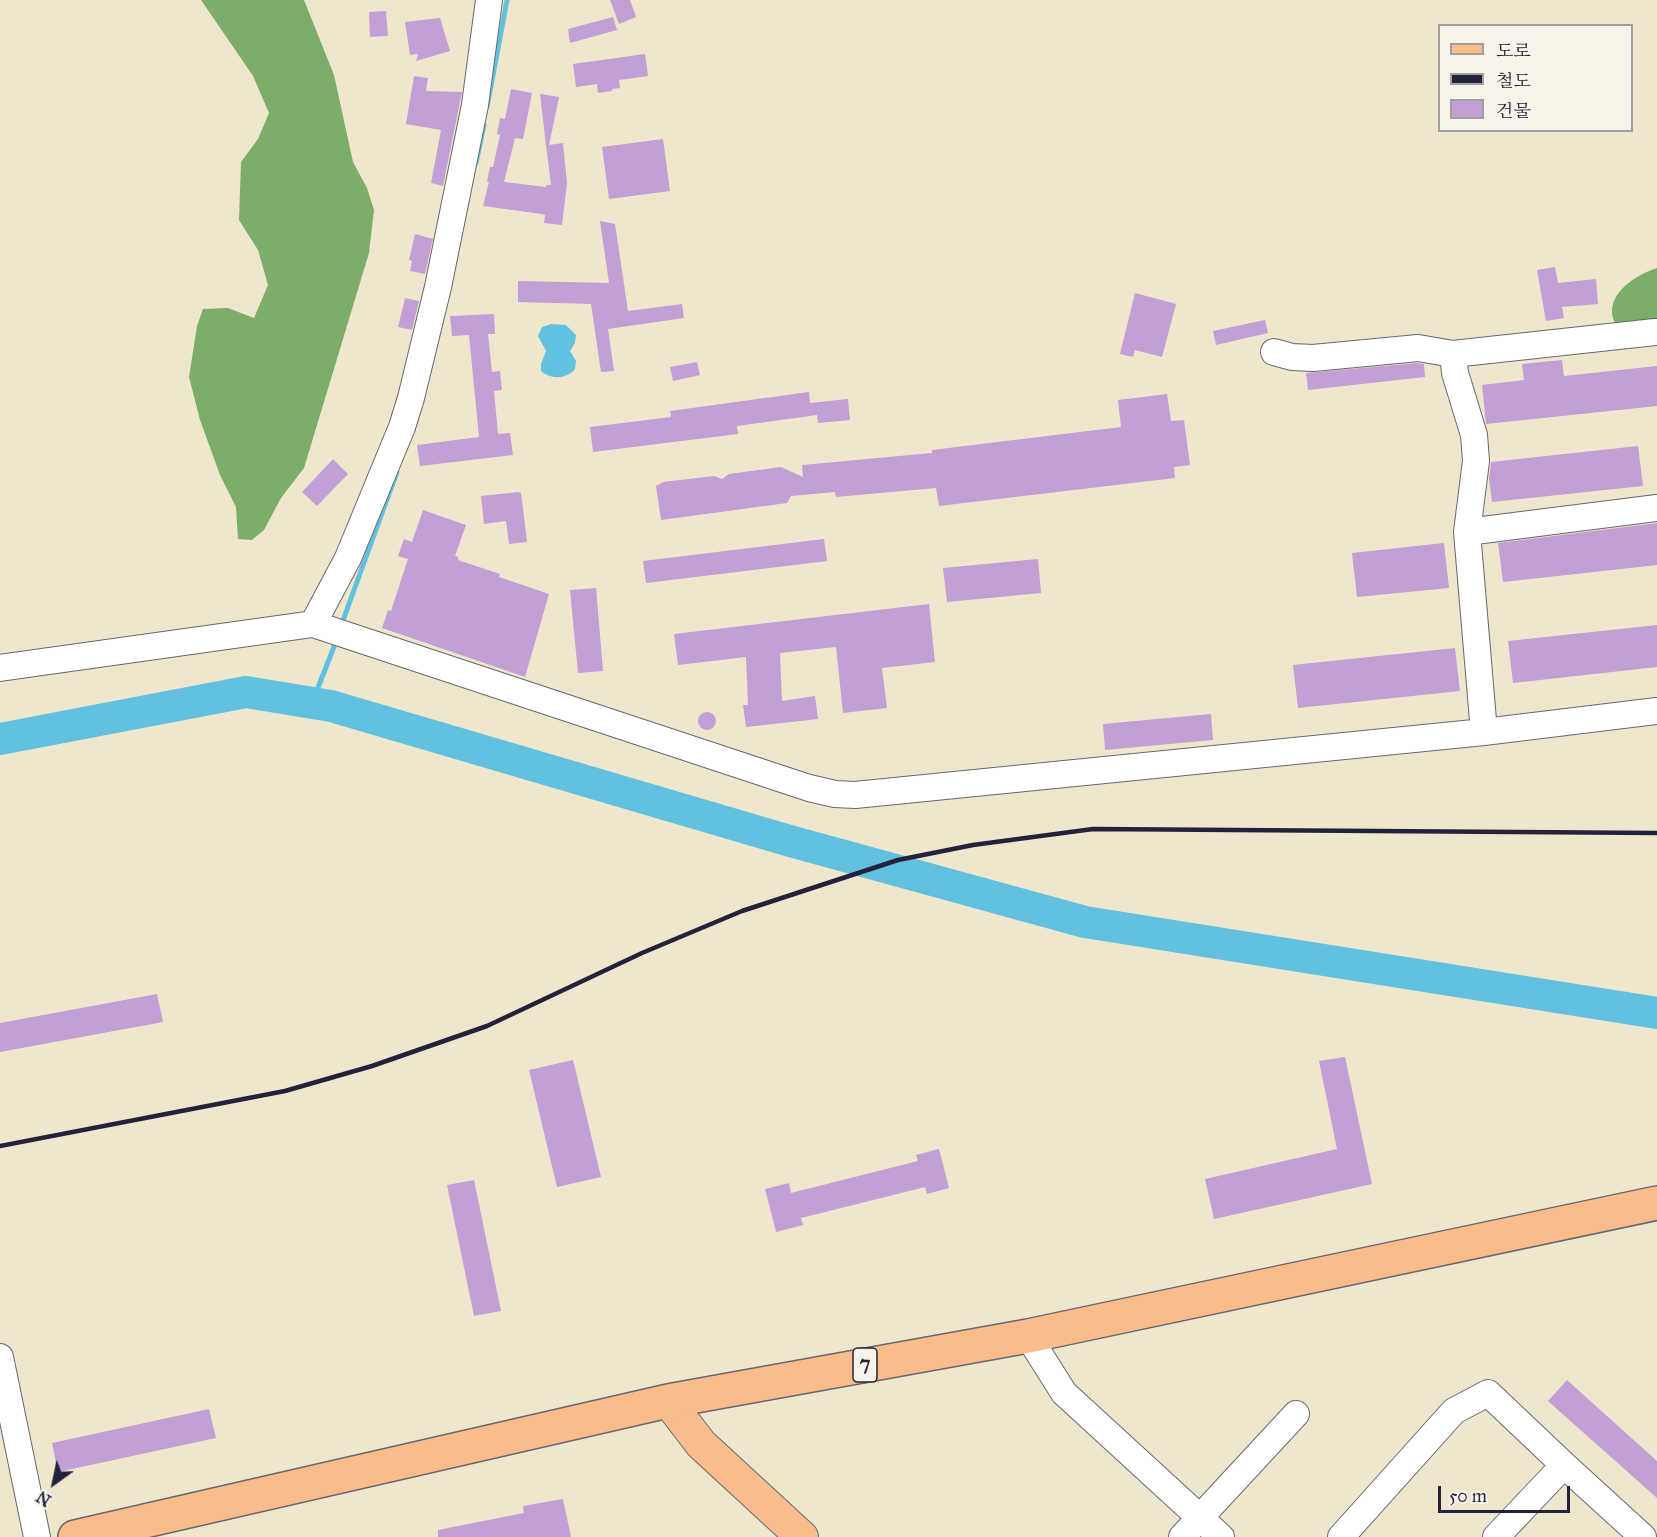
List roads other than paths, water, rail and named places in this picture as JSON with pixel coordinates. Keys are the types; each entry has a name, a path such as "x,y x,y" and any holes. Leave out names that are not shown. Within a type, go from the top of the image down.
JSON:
{"highway":[{"name":"7","path":"75,1537 668,1401 1028,1336 1657,1203"}],"main road":[{"path":"668,1401 701,1444 802,1537"}],"street":[{"path":"313,624 348,558 402,427 411,398 438,286 475,105 489,0"},
{"path":"1274,352 1292,357 1313,358 1418,348 1453,354 1655,332"},
{"path":"1453,354 1455,373 1474,435 1476,461 1467,532 1484,732"},
{"path":"1467,532 1657,508"},
{"path":"0,668 313,624 809,788 836,794 855,795 1484,732 1657,711"},
{"path":"1028,1336 1064,1393 1221,1537"},
{"path":"0,1357 38,1537"},
{"path":"1341,1537 1454,1411 1488,1393 1563,1466 1643,1537"},
{"path":"1182,1537 1296,1414"},
{"path":"1496,1537 1563,1466"}],"water":[{"path":"551,324 566,325 576,335 575,343 570,351 576,361 575,369 568,375 554,377 541,371 546,351 538,336 542,327"}],"waterway":[{"path":"487,107 507,0"},
{"path":"476,163 484,125"},
{"path":"342,623 397,472"},
{"path":"312,703 337,639"},
{"path":"0,739 246,692 331,706 790,841 1085,922 1657,1013"}],"railway":[{"path":"0,1146 285,1091 372,1066 487,1026 642,953 742,911 898,860 973,845 1093,829 1657,833"}]}
